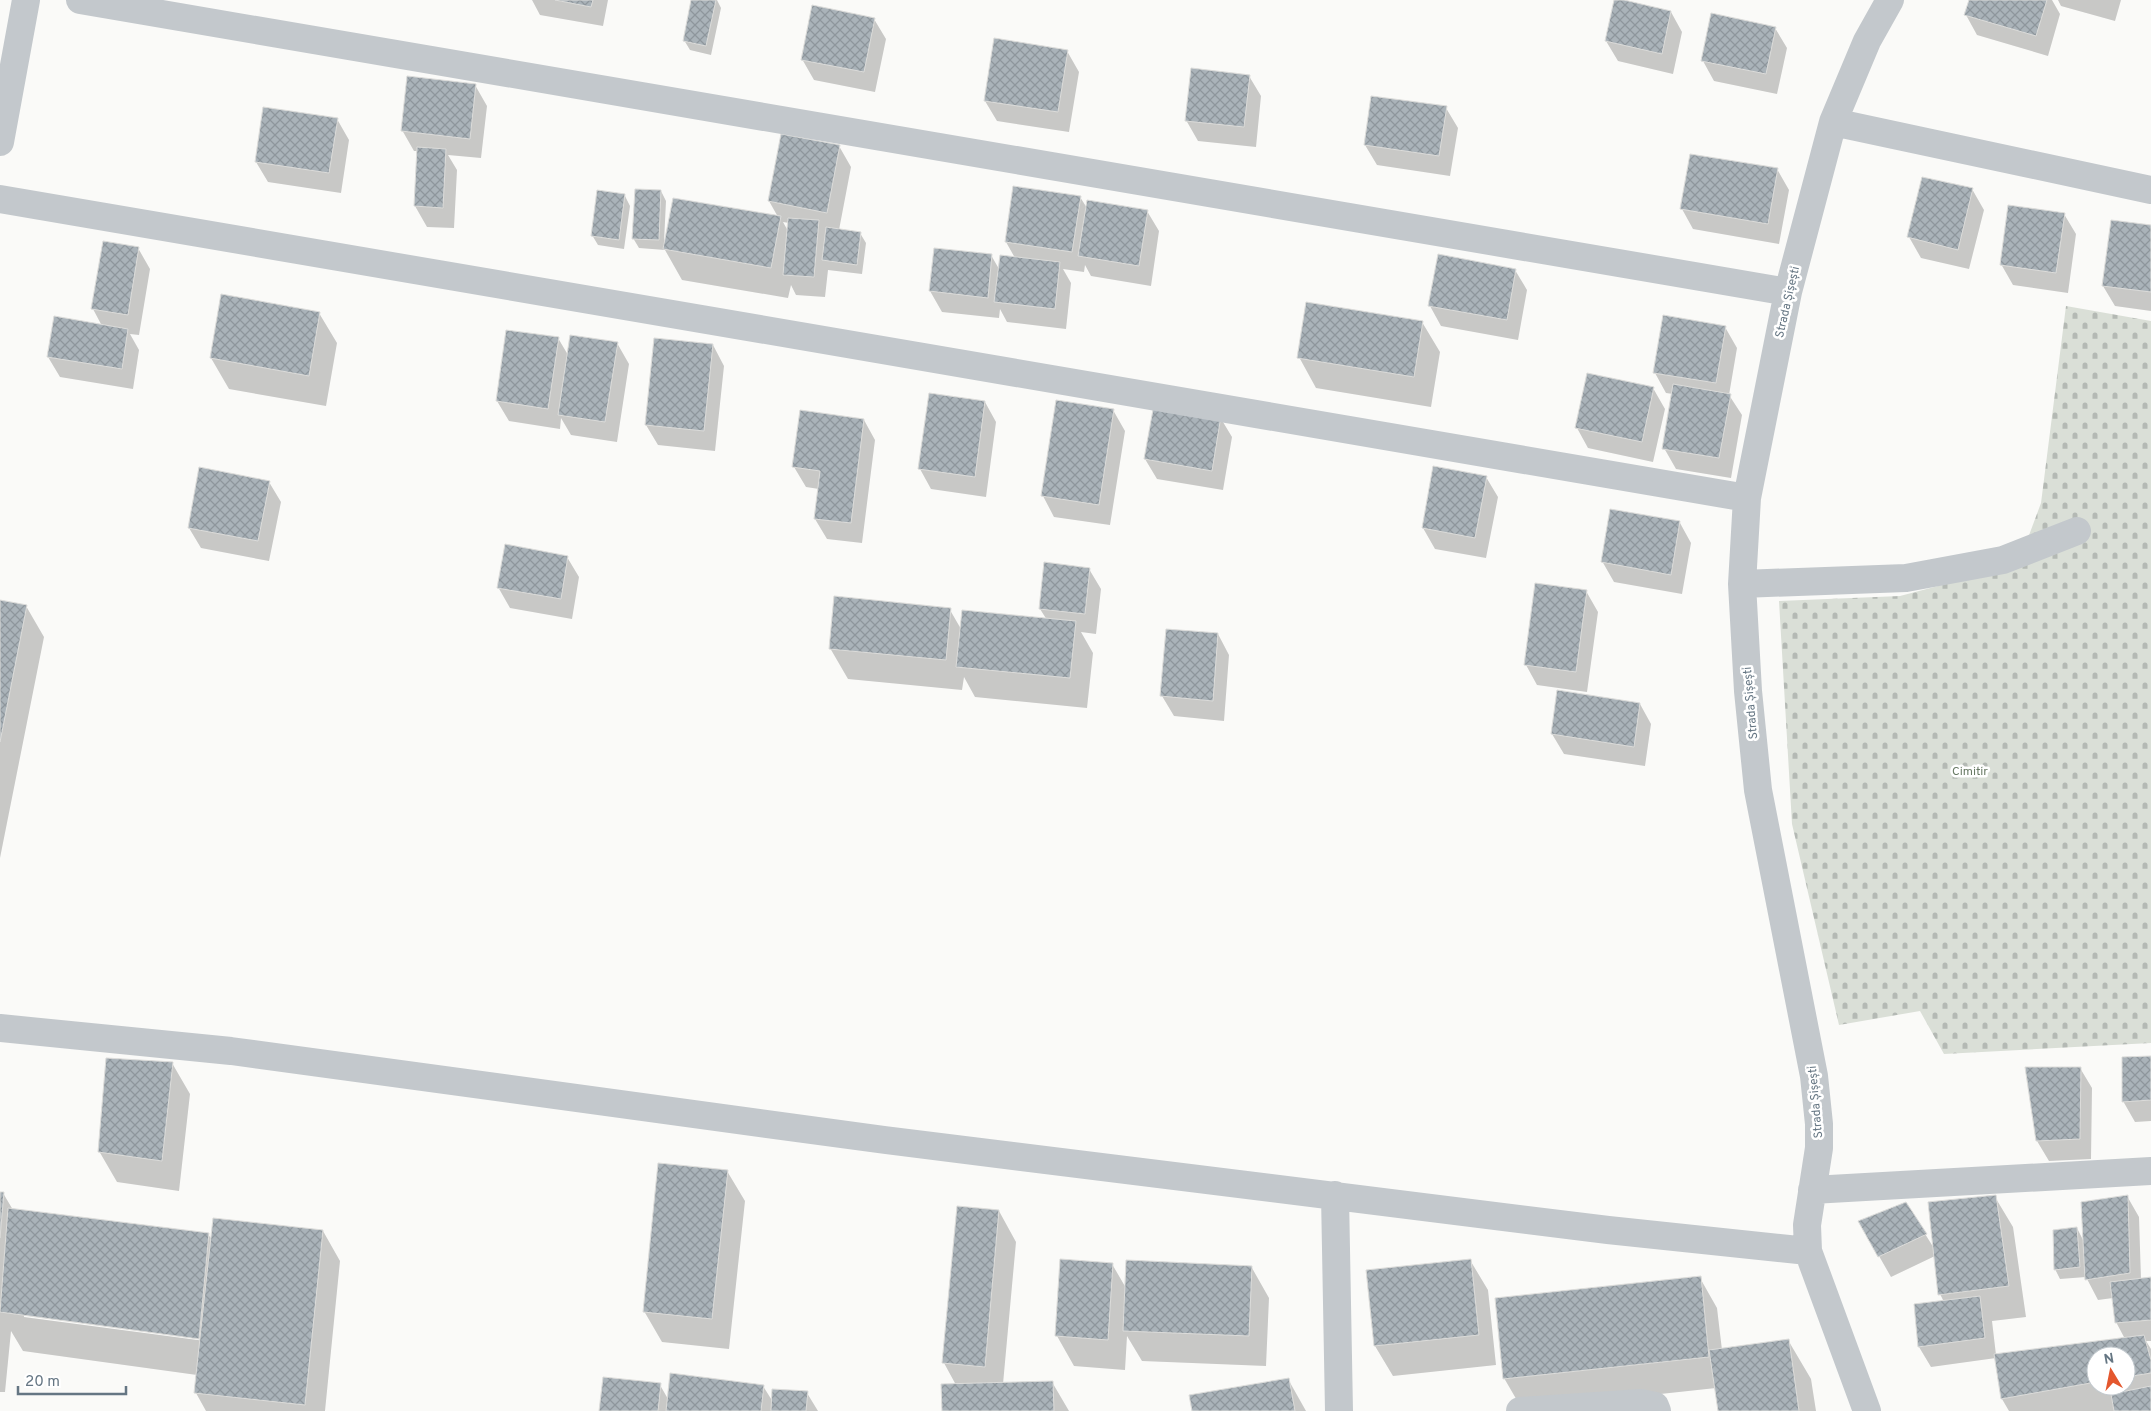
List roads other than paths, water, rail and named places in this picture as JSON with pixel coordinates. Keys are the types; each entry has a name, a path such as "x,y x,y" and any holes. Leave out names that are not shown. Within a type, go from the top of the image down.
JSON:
{"street":[{"path":"0,142 26,0"},
{"path":"80,0 1788,292"},
{"name":"Strada Șișești","path":"1867,1411 1808,1251 1807,1225 1819,1148 1814,1076 1758,790 1748,691 1742,584 1746,498 1788,292 1833,122 1867,41 1890,0"},
{"path":"1833,122 2151,190"},
{"path":"0,199 1746,498"},
{"path":"1742,584 1906,578 2003,560 2077,531"},
{"path":"0,1028 231,1051 885,1140 1704,1241 1808,1251"},
{"path":"1812,1190 2151,1171"},
{"path":"1335,1195 1339,1411"},
{"path":"1520,1411 1641,1403 1655,1406 1657,1411"}],"park label":[{"name":"Cimitir","path":"1970,771"}]}
